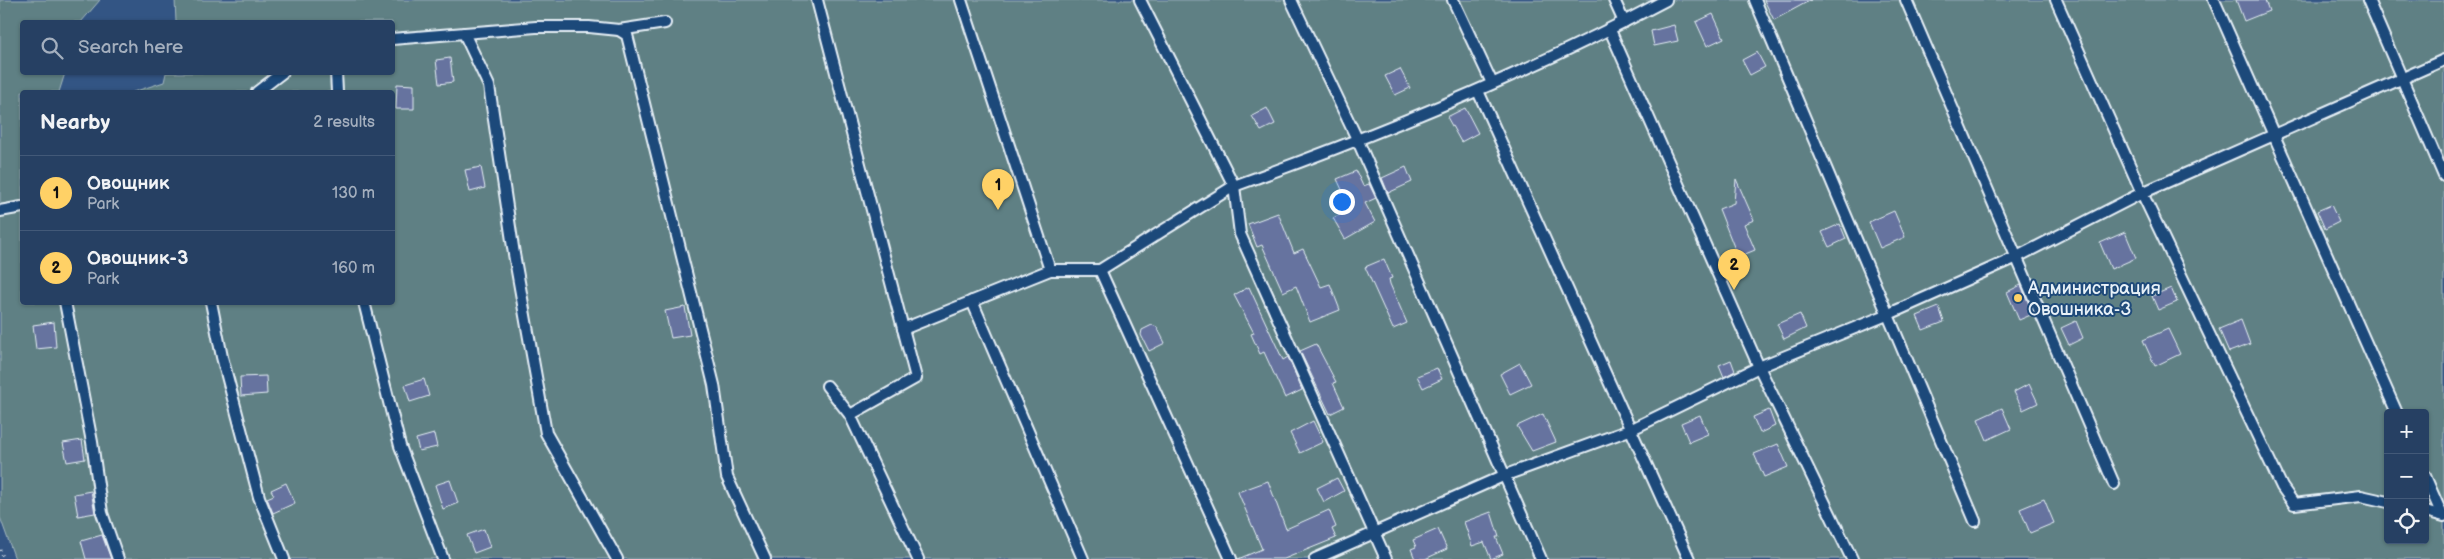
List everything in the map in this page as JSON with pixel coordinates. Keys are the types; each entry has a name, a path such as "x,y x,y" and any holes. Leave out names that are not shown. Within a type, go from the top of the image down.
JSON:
{"lane":[{"path":"817,0 916,378 850,415"},
{"path":"961,0 1050,270"},
{"path":"1140,0 1234,186 1240,234 1386,559"},
{"path":"1291,0 1358,141 1540,559"},
{"path":"1454,0 1492,83"},
{"path":"1614,0 1624,22"},
{"path":"903,329 1050,270 1100,270 1234,186 1358,141 1478,91 1610,30 1666,0"},
{"path":"1755,0 1975,521"},
{"path":"1906,0 2114,484"},
{"path":"2056,0 2142,193 2282,487 2294,504 2360,496 2384,501"},
{"path":"2214,0 2395,409"},
{"path":"2368,0 2444,176"},
{"path":"395,39 536,27 589,27 619,30 665,22"},
{"path":"619,30 627,35 714,385 727,477 765,559"},
{"path":"1610,30 1759,368 1852,559"},
{"path":"464,33 489,86 514,254 546,433 617,559"},
{"path":"1315,559 1503,476 1632,429 1759,368 1889,314 2018,257 2142,193 2444,60"},
{"path":"260,90 279,75"},
{"path":"336,75 337,90"},
{"path":"1478,91 1689,559"},
{"path":"0,211 20,208"},
{"path":"1100,270 1231,559"},
{"path":"972,300 1083,559"},
{"path":"66,305 92,442 102,513 118,559"},
{"path":"212,305 222,357 259,497 284,559"},
{"path":"365,305 400,446 443,559"},
{"path":"827,386 850,415 918,559"},
{"path":"2429,485 2443,515"},
{"path":"2429,512 2443,515"}],"path":[{"path":"0,550 4,559"}],"green space":[{"path":"0,0 100,0 83,20 20,20 20,75 64,75 60,90 20,90 20,305 395,305 395,90 139,90 164,82 166,75 395,75 395,20 176,20 175,0 2444,0 2444,559 15,559 0,517"}],"building":[{"path":"1764,0 1811,0 1774,20"},
{"path":"2236,0 2265,0 2269,11 2244,21"},
{"path":"1713,14 1724,38 1707,46 1696,22"},
{"path":"1674,25 1678,41 1654,46 1651,31"},
{"path":"1757,52 1765,67 1750,75 1742,60"},
{"path":"450,58 453,82 439,84 436,60"},
{"path":"1400,69 1410,88 1395,95 1385,76"},
{"path":"397,84 414,85 414,109 396,109"},
{"path":"1267,108 1275,124 1261,131 1252,116"},
{"path":"1465,108 1478,133 1461,142 1447,117"},
{"path":"481,167 485,188 470,192 465,170"},
{"path":"1406,167 1412,182 1388,193 1382,178"},
{"path":"1356,171 1363,186 1369,184 1376,198 1365,203 1375,222 1345,239 1333,218 1351,209 1337,179"},
{"path":"1736,179 1754,220 1744,224 1755,250 1738,257 1719,209 1734,203"},
{"path":"2331,205 2339,222 2325,229 2317,211"},
{"path":"1894,211 1905,237 1880,248 1869,222"},
{"path":"1278,213 1294,253 1303,249 1321,287 1330,284 1340,310 1310,322 1296,286 1283,292 1262,245 1257,247 1248,224"},
{"path":"1840,224 1846,239 1829,247 1822,232"},
{"path":"2125,232 2136,258 2111,269 2100,243"},
{"path":"1384,259 1392,278 1389,279 1390,284 1407,323 1393,329 1365,267"},
{"path":"2021,285 2033,314 2019,320 2007,292"},
{"path":"1249,287 1283,360 1288,357 1302,390 1285,398 1264,352 1260,354 1251,334 1254,333 1234,295"},
{"path":"2171,288 2177,302 2158,310 2152,296"},
{"path":"685,307 690,335 671,338 665,311"},
{"path":"1939,307 1944,322 1923,330 1917,316"},
{"path":"1800,314 1806,328 1784,339 1777,324"},
{"path":"2241,320 2250,344 2229,352 2219,329"},
{"path":"2076,321 2083,338 2069,345 2061,328"},
{"path":"54,322 56,347 36,349 33,325"},
{"path":"1152,325 1157,327 1165,343 1149,351 1141,335 1142,330"},
{"path":"2168,329 2180,354 2155,366 2143,340"},
{"path":"1316,344 1336,382 1333,383 1344,407 1330,414 1300,351"},
{"path":"1731,360 1735,371 1724,377 1719,365"},
{"path":"1520,363 1531,384 1510,394 1500,374"},
{"path":"1437,368 1442,379 1423,388 1417,376"},
{"path":"266,376 267,394 241,396 240,377"},
{"path":"424,379 429,396 410,402 405,385"},
{"path":"2029,384 2038,403 2023,410 2014,392"},
{"path":"2002,408 2011,429 1987,440 1978,419"},
{"path":"1769,410 1775,426 1760,433 1753,417"},
{"path":"1543,414 1556,442 1532,451 1517,426"},
{"path":"1700,415 1708,434 1689,442 1681,423"},
{"path":"1313,421 1323,442 1300,453 1290,433"},
{"path":"434,434 437,447 419,451 416,439"},
{"path":"82,440 85,459 67,462 63,443"},
{"path":"1778,444 1788,467 1764,477 1754,454"},
{"path":"1337,478 1344,491 1324,502 1317,488"},
{"path":"450,480 458,503 443,509 435,485"},
{"path":"1268,481 1286,529 1329,510 1336,527 1332,529 1336,538 1284,559 1238,559 1262,549 1238,492"},
{"path":"286,483 295,503 273,513 267,498 274,495 271,490"},
{"path":"91,491 95,513 78,516 74,494"},
{"path":"2044,499 2054,523 2030,533 2020,509"},
{"path":"1491,512 1499,537 1496,537 1503,554 1491,559 1484,542 1472,546 1464,522"},
{"path":"484,529 490,547 474,553 467,535"},
{"path":"1438,529 1447,549 1425,559 1415,559 1411,549 1416,547 1413,540"},
{"path":"102,535 111,559 86,559 81,541"}],"place":[{"name":"Овощник","path":"998,210"},
{"name":"Овощник-3","path":"1734,290"},
{"name":"Администрация Овошника-3","path":"2018,298"}]}
